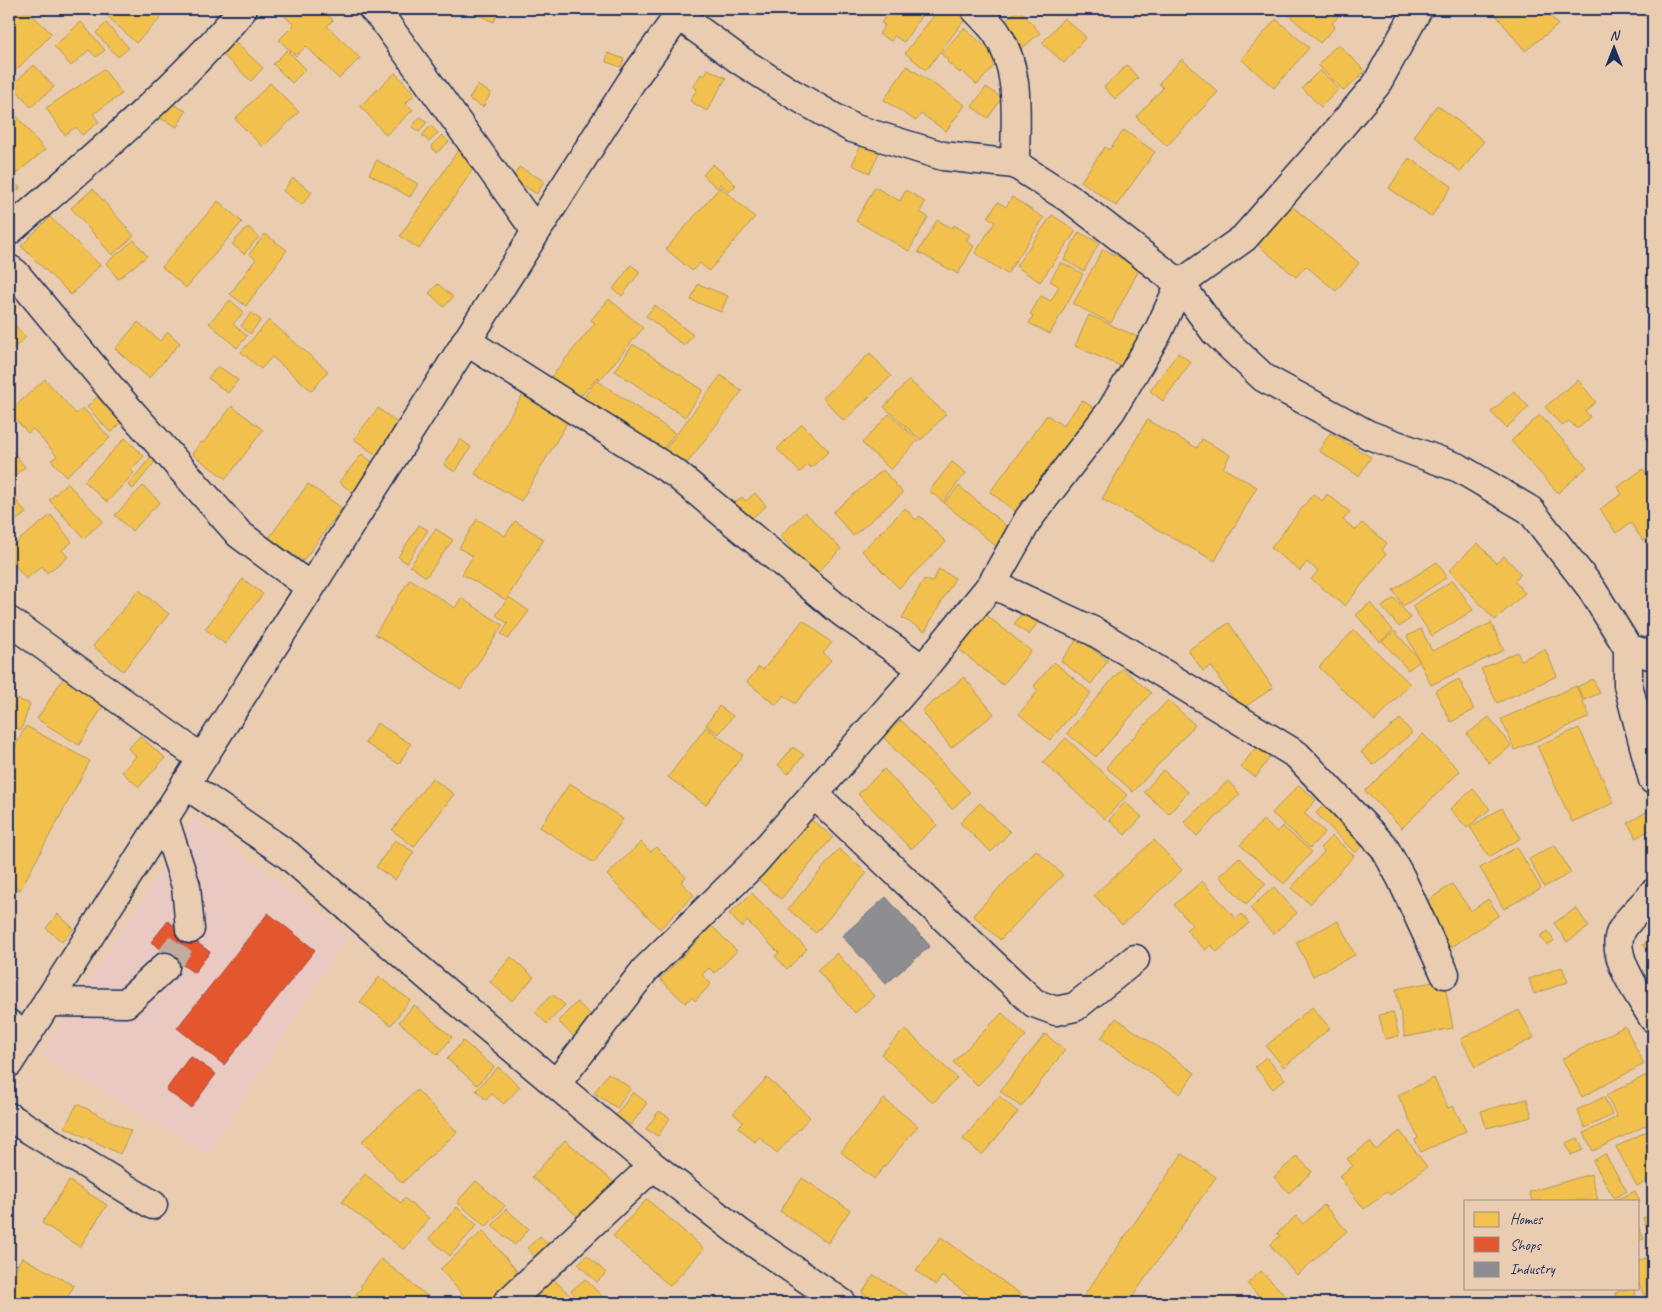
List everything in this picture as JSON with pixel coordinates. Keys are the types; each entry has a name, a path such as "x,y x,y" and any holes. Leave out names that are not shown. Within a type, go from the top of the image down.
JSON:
{"main road":[{"path":"9,231 116,139 214,43 243,9"},
{"path":"373,9 382,18 440,96 536,231"},
{"path":"975,9 995,32 1009,58 1015,87 1014,164"},
{"path":"556,1084 645,970 752,865 923,670 992,584 1029,518 1111,411 1158,332 1180,284 1244,238 1317,155 1376,85 1418,9"},
{"path":"9,1063 17,1031 47,1002 631,82 681,12 741,61 852,128 943,156 1014,164 1074,201 1180,284 1215,332 1264,378 1369,435 1459,468 1530,510 1591,588 1628,648 1628,685 1653,780"},
{"path":"9,269 15,273 118,397 239,534 310,587"},
{"path":"466,341 676,474 844,613 923,670"},
{"path":"992,584 1095,632 1297,754 1384,847 1401,878 1444,974"},
{"path":"9,621 201,758"},
{"path":"1628,648 1653,656"},
{"path":"185,784 287,854 433,981 653,1166 740,1233 842,1303"},
{"path":"814,794 1034,1004 1056,1011 1075,1007 1135,959"},
{"path":"164,818 186,886 190,929"},
{"path":"1653,893 1621,929 1618,946 1621,962 1653,1018"},
{"path":"47,1002 126,1004 166,967"},
{"path":"9,1117 153,1205"},
{"path":"506,1303 653,1166"}],"shaded area":[{"path":"194,818 348,934 208,1154 41,1055"}],"building: Homes":[{"path":"9,9 26,9 52,34 10,76"},
{"path":"100,9 170,9 136,43"},
{"path":"211,9 225,9 217,16"},
{"path":"277,9 321,9 333,20 327,26 360,58 339,79 306,46 296,56 279,40 294,25"},
{"path":"475,9 499,9 494,22 473,13"},
{"path":"885,9 912,9 921,16 904,42 894,36 891,41 879,34 885,25 881,23 889,11"},
{"path":"939,9 965,9 970,13 926,70 905,53"},
{"path":"1019,9 1040,33 1020,50 999,26"},
{"path":"1282,9 1345,9 1332,23 1335,27 1320,43"},
{"path":"1491,9 1545,9 1558,25 1525,51"},
{"path":"1064,18 1086,37 1064,63 1042,43"},
{"path":"1276,19 1309,48 1274,88 1241,59"},
{"path":"81,22 105,50 96,57 89,50 71,66 54,46"},
{"path":"106,23 129,48 118,57 96,33"},
{"path":"964,28 1000,59 977,85 962,71 960,73 947,62 948,60 941,54"},
{"path":"233,40 263,68 251,81 221,53"},
{"path":"1338,44 1365,71 1344,91 1318,65"},
{"path":"287,50 306,69 292,83 273,64"},
{"path":"608,53 624,59 621,67 606,62"},
{"path":"1182,59 1218,92 1167,146 1136,117 1163,88 1159,83"},
{"path":"34,65 54,87 31,107 12,85"},
{"path":"1127,65 1138,78 1115,99 1104,87"},
{"path":"907,66 965,105 946,131 921,114 916,121 884,100"},
{"path":"104,69 122,94 93,114 99,122 82,135 76,127 65,135 46,108"},
{"path":"708,69 726,78 707,111 690,101 697,89 693,87 701,74 704,76"},
{"path":"1320,70 1339,89 1321,107 1302,88"},
{"path":"395,73 415,94 406,103 413,110 386,135 360,106"},
{"path":"270,83 299,112 263,147 235,119"},
{"path":"477,85 491,93 483,107 469,99"},
{"path":"986,87 1002,98 988,118 972,107"},
{"path":"165,100 186,111 177,127 156,116"},
{"path":"1437,105 1484,141 1461,172 1413,136"},
{"path":"10,108 45,150 11,178 20,188 9,198 9,110"},
{"path":"420,117 427,122 419,132 412,127"},
{"path":"431,126 438,133 429,142 422,135"},
{"path":"1124,130 1155,152 1116,206 1081,181 1105,147 1109,150"},
{"path":"442,135 449,142 436,153 431,146"},
{"path":"863,140 881,148 870,173 852,165"},
{"path":"459,149 478,162 419,249 400,236"},
{"path":"1409,158 1452,186 1431,217 1389,188"},
{"path":"377,160 418,184 410,197 369,174"},
{"path":"713,164 736,185 729,192 720,184 717,188 703,175"},
{"path":"519,167 544,181 537,194 512,179"},
{"path":"293,178 312,192 302,205 283,191"},
{"path":"720,187 755,217 709,271 700,263 692,271 666,249"},
{"path":"875,187 900,201 906,190 925,202 920,212 928,217 909,251 856,221"},
{"path":"93,189 134,236 112,255 71,208"},
{"path":"1012,197 1044,218 1007,274 975,253 995,222 988,217 998,202 1006,207"},
{"path":"218,201 242,222 186,288 162,267"},
{"path":"1292,206 1359,263 1336,291 1306,266 1296,277 1258,245"},
{"path":"1052,215 1076,231 1040,282 1016,266"},
{"path":"50,217 100,265 71,295 21,246"},
{"path":"937,220 952,228 954,225 970,235 966,241 974,246 958,274 918,252"},
{"path":"248,227 259,237 244,254 232,244"},
{"path":"1079,232 1099,243 1084,271 1064,260"},
{"path":"265,234 287,250 246,306 230,294 256,259 249,254"},
{"path":"134,240 147,256 118,279 106,263"},
{"path":"1103,249 1140,268 1111,323 1073,304"},
{"path":"1061,262 1083,274 1050,334 1029,323 1033,316 1030,314 1041,296 1051,301 1059,286 1050,281"},
{"path":"631,265 640,272 622,296 613,289"},
{"path":"438,284 453,297 444,307 429,293"},
{"path":"698,284 728,296 721,312 691,300"},
{"path":"609,299 643,328 600,380 597,377 577,401 550,378 595,323 591,320"},
{"path":"230,300 244,312 233,324 247,336 237,348 209,323"},
{"path":"655,305 693,335 684,346 646,316"},
{"path":"251,313 261,320 250,334 241,326"},
{"path":"1089,315 1138,337 1125,368 1075,346"},
{"path":"9,319 26,337 9,353"},
{"path":"269,320 328,371 312,391 272,357 261,369 241,352"},
{"path":"138,322 160,341 168,332 180,343 149,378 115,349"},
{"path":"633,344 703,390 685,417 615,371"},
{"path":"870,353 891,376 844,421 823,398"},
{"path":"1178,353 1191,362 1163,401 1150,391"},
{"path":"218,366 238,380 228,393 208,378"},
{"path":"721,375 742,391 685,466 664,451"},
{"path":"45,379 76,414 83,408 110,438 66,476 51,460 57,456 33,429 28,433 9,412"},
{"path":"596,380 675,433 659,455 581,402"},
{"path":"909,380 946,414 921,440 884,407"},
{"path":"1578,380 1596,402 1585,411 1590,417 1577,429 1569,421 1562,426 1545,407"},
{"path":"525,391 570,418 521,501 475,474"},
{"path":"1514,391 1529,407 1506,428 1491,412"},
{"path":"97,397 121,423 111,433 87,407"},
{"path":"1082,400 1099,412 1021,516 990,492 1047,415 1063,426"},
{"path":"232,406 263,430 226,479 192,454"},
{"path":"378,408 399,424 376,455 354,439"},
{"path":"889,414 918,440 891,470 862,443"},
{"path":"1540,415 1587,467 1558,493 1511,441"},
{"path":"1147,420 1197,448 1202,439 1230,455 1223,468 1257,487 1215,561 1102,499"},
{"path":"802,424 829,451 811,468 808,465 800,472 777,449"},
{"path":"1330,433 1371,457 1359,476 1319,451"},
{"path":"125,438 144,456 131,470 134,473 107,502 84,481"},
{"path":"460,439 471,447 455,472 444,465"},
{"path":"9,446 25,467 12,478 9,474"},
{"path":"153,454 158,458 133,489 128,485"},
{"path":"362,454 376,465 353,493 339,482"},
{"path":"952,462 966,473 943,502 929,491"},
{"path":"1643,469 1653,484 1653,534 1643,541 1631,523 1616,533 1600,509 1622,494 1618,487"},
{"path":"883,470 903,493 853,536 833,512"},
{"path":"67,483 103,521 84,538 49,500"},
{"path":"308,484 342,508 303,561 269,538"},
{"path":"143,486 160,502 132,531 115,515"},
{"path":"959,486 1011,530 997,547 944,503"},
{"path":"9,491 26,513 9,526"},
{"path":"755,493 766,506 746,523 731,506 742,497 746,501"},
{"path":"1313,494 1322,501 1327,494 1350,512 1343,520 1356,530 1362,523 1387,543 1382,550 1386,554 1345,606 1311,579 1318,571 1307,562 1300,571 1271,548"},
{"path":"905,508 916,520 920,516 946,542 899,588 862,551"},
{"path":"805,512 841,549 816,574 780,536"},
{"path":"51,515 72,542 62,550 68,557 47,573 42,566 26,579 9,557 9,548"},
{"path":"477,519 505,536 515,521 544,539 506,600 462,574 473,556 459,548"},
{"path":"419,525 428,530 407,563 398,557"},
{"path":"436,529 453,540 426,577 410,566"},
{"path":"1478,543 1496,563 1504,556 1521,574 1514,581 1525,593 1495,620 1449,570"},
{"path":"1437,562 1447,577 1403,606 1393,590"},
{"path":"939,569 955,578 925,631 902,618 924,579 932,582"},
{"path":"243,579 263,594 225,644 205,629"},
{"path":"410,579 455,608 461,598 503,625 461,689 375,634"},
{"path":"1453,580 1473,610 1432,636 1412,606"},
{"path":"139,590 169,614 123,671 93,646"},
{"path":"509,597 529,611 508,639 501,634 508,624 496,615"},
{"path":"1394,598 1411,618 1399,627 1382,607"},
{"path":"1370,603 1393,630 1380,642 1356,615"},
{"path":"1025,609 1040,619 1029,635 1014,624"},
{"path":"984,613 1031,651 1003,685 956,647"},
{"path":"803,620 832,643 823,653 831,660 795,704 784,695 776,705 747,682 759,667 763,670"},
{"path":"1229,623 1273,688 1240,710 1211,666 1203,671 1188,650"},
{"path":"1491,623 1504,650 1431,685 1407,636 1421,629 1432,651"},
{"path":"1354,630 1410,684 1375,721 1319,667"},
{"path":"1395,631 1420,661 1408,670 1382,641"},
{"path":"9,637 15,641 9,649"},
{"path":"1078,638 1108,661 1091,684 1061,661"},
{"path":"1545,649 1557,676 1497,703 1481,669 1517,652 1521,660"},
{"path":"1054,662 1091,693 1050,740 1019,714 1038,691 1034,686"},
{"path":"1122,668 1151,693 1096,757 1067,733"},
{"path":"67,672 109,697 79,745 37,719"},
{"path":"964,677 994,714 951,748 922,711"},
{"path":"1459,679 1474,710 1451,722 1435,691"},
{"path":"1593,679 1600,693 1584,700 1577,687"},
{"path":"1576,686 1590,717 1515,750 1501,719"},
{"path":"9,696 30,704 21,730 9,726"},
{"path":"1168,700 1195,725 1133,792 1106,767"},
{"path":"719,706 733,716 719,734 706,725"},
{"path":"1489,717 1511,746 1489,763 1467,734"},
{"path":"1400,719 1412,733 1373,765 1361,752"},
{"path":"901,720 970,792 952,809 883,737"},
{"path":"377,723 411,744 399,764 365,743"},
{"path":"26,726 90,761 20,890 9,884 9,758"},
{"path":"706,727 743,755 706,805 668,777"},
{"path":"1579,728 1614,803 1572,822 1537,746"},
{"path":"1423,734 1460,771 1402,828 1365,791"},
{"path":"140,736 165,758 139,787 122,772 136,756 128,749"},
{"path":"1066,738 1127,795 1105,819 1043,762"},
{"path":"793,747 804,755 788,774 778,765"},
{"path":"1256,747 1270,757 1256,777 1241,767"},
{"path":"884,769 937,825 911,849 858,794"},
{"path":"1163,770 1188,792 1169,814 1144,792"},
{"path":"432,778 454,794 414,847 392,830"},
{"path":"1228,781 1240,794 1197,836 1184,822"},
{"path":"570,783 623,819 594,863 540,827"},
{"path":"1299,785 1316,800 1304,813 1325,832 1310,848 1272,813"},
{"path":"1473,789 1490,809 1467,828 1450,809"},
{"path":"1330,799 1369,839 1355,853 1316,813"},
{"path":"1125,802 1142,817 1125,835 1109,820"},
{"path":"980,803 1010,832 991,852 960,823"},
{"path":"1502,808 1521,838 1489,857 1470,827"},
{"path":"1648,811 1653,822 1653,828 1636,838 1628,823"},
{"path":"804,814 833,837 781,899 753,875"},
{"path":"1263,820 1277,832 1282,826 1312,852 1284,884 1240,845"},
{"path":"1332,836 1354,856 1310,904 1291,888 1324,852 1320,848"},
{"path":"395,840 414,852 395,880 376,867"},
{"path":"1154,840 1182,870 1122,925 1094,895"},
{"path":"641,842 651,852 656,847 686,877 681,882 694,895 660,929 607,875"},
{"path":"1555,845 1571,873 1544,887 1529,859"},
{"path":"1517,847 1541,888 1504,909 1480,868"},
{"path":"839,849 867,873 816,933 788,909"},
{"path":"1036,850 1063,875 1000,940 973,915"},
{"path":"1239,857 1266,884 1246,904 1219,876"},
{"path":"1202,881 1236,919 1241,914 1249,923 1217,952 1211,945 1205,950 1186,930 1192,925 1174,905"},
{"path":"1452,884 1471,911 1488,899 1499,915 1446,951 1417,908"},
{"path":"1274,887 1297,913 1273,934 1250,908"},
{"path":"752,893 807,949 787,969 775,956 779,953 747,921 742,927 729,914"},
{"path":"1576,908 1589,927 1567,942 1554,923"},
{"path":"58,914 74,929 62,942 46,928"},
{"path":"1338,921 1355,955 1313,976 1296,942"},
{"path":"712,926 737,951 715,973 709,968 702,975 711,984 695,1001 692,997 685,1003 660,979"},
{"path":"1548,931 1554,941 1547,945 1540,936"},
{"path":"1653,935 1653,954 1643,945"},
{"path":"837,953 874,996 855,1013 817,970"},
{"path":"511,957 534,977 512,1001 490,982"},
{"path":"1562,967 1568,982 1534,994 1529,979"},
{"path":"379,977 410,1000 391,1025 360,1002"},
{"path":"1444,980 1453,1028 1405,1037 1396,989"},
{"path":"552,994 565,1005 547,1024 535,1012"},
{"path":"577,1002 593,1017 574,1037 558,1021"},
{"path":"414,1005 452,1037 438,1055 399,1022"},
{"path":"1312,1007 1330,1028 1284,1067 1266,1046"},
{"path":"1519,1010 1534,1038 1475,1067 1461,1039"},
{"path":"1393,1012 1399,1036 1385,1039 1379,1015"},
{"path":"1002,1013 1026,1036 977,1086 953,1062"},
{"path":"1116,1018 1195,1073 1180,1094 1101,1038"},
{"path":"1625,1026 1644,1064 1582,1097 1562,1059"},
{"path":"905,1029 957,1078 933,1103 881,1054"},
{"path":"1045,1034 1065,1050 1021,1107 1000,1091"},
{"path":"463,1041 494,1067 477,1085 447,1059"},
{"path":"1266,1057 1285,1079 1273,1089 1255,1067"},
{"path":"498,1067 520,1087 504,1104 492,1094 486,1100 476,1090"},
{"path":"1653,1072 1653,1122 1593,1151 1584,1133 1617,1117 1606,1095"},
{"path":"608,1073 631,1088 617,1108 594,1093"},
{"path":"767,1078 810,1117 777,1153 759,1137 755,1142 738,1127 743,1122 733,1113"},
{"path":"1434,1078 1448,1108 1453,1106 1466,1131 1421,1152 1415,1140 1418,1138 1398,1095"},
{"path":"417,1090 457,1132 402,1183 362,1141"},
{"path":"633,1092 647,1103 631,1125 616,1115"},
{"path":"999,1096 1018,1112 982,1155 963,1139"},
{"path":"1604,1097 1612,1115 1585,1128 1577,1110"},
{"path":"884,1099 918,1126 874,1179 841,1152"},
{"path":"1527,1099 1532,1117 1486,1128 1481,1111"},
{"path":"77,1104 131,1131 120,1154 65,1127"},
{"path":"659,1111 670,1118 658,1136 646,1129"},
{"path":"1653,1128 1653,1178 1637,1186 1616,1147"},
{"path":"1400,1131 1427,1167 1390,1195 1387,1192 1364,1209 1339,1176 1353,1166 1347,1159 1370,1142 1376,1150"},
{"path":"1578,1138 1583,1150 1571,1155 1566,1143"},
{"path":"565,1140 615,1183 582,1220 532,1177"},
{"path":"1182,1154 1216,1177 1128,1303 1079,1303"},
{"path":"1605,1154 1627,1191 1614,1198 1593,1161"},
{"path":"1297,1156 1312,1172 1289,1193 1274,1177"},
{"path":"365,1174 401,1203 404,1198 429,1218 404,1250 342,1202"},
{"path":"1591,1174 1598,1200 1532,1200 1529,1192"},
{"path":"802,1178 850,1210 828,1243 780,1211"},
{"path":"69,1181 107,1205 80,1247 42,1223"},
{"path":"476,1181 505,1206 486,1227 457,1202"},
{"path":"1635,1191 1639,1200 1615,1200"},
{"path":"647,1199 704,1249 670,1286 613,1236"},
{"path":"1324,1205 1347,1231 1297,1275 1270,1245 1280,1236 1277,1233 1296,1216 1303,1224"},
{"path":"457,1207 477,1225 450,1256 429,1238"},
{"path":"506,1209 529,1229 515,1245 492,1226"},
{"path":"1653,1214 1653,1247 1643,1218"},
{"path":"1640,1230 1644,1239 1640,1240"},
{"path":"483,1231 522,1277 492,1303 470,1303 440,1269"},
{"path":"540,1236 551,1248 538,1260 527,1248"},
{"path":"941,1237 1033,1303 980,1303 942,1276 936,1285 916,1271"},
{"path":"587,1255 606,1273 597,1282 578,1264"},
{"path":"1651,1256 1653,1262 1653,1295 1645,1298 1640,1286 1640,1260"},
{"path":"22,1257 74,1286 64,1303 9,1303 9,1281"},
{"path":"381,1259 436,1303 349,1303"},
{"path":"1261,1271 1288,1298 1283,1303 1266,1303 1247,1284"},
{"path":"874,1275 911,1298 908,1303 878,1303 862,1293"},
{"path":"551,1277 578,1303 525,1303"},
{"path":"585,1279 603,1297 597,1303 583,1303 571,1291"},
{"path":"1623,1290 1634,1290 1639,1303 1619,1303 1615,1293"},
{"path":"678,1298 683,1303 673,1303"}],"building: Shops":[{"path":"268,913 315,950 224,1065 177,1028"},
{"path":"168,921 210,952 194,973 151,942"},
{"path":"190,1056 216,1074 191,1108 166,1090"}],"building: Industry":[{"path":"886,897 930,946 886,984 842,936"}],"tunnel":[{"path":"165,967 190,929"}]}
